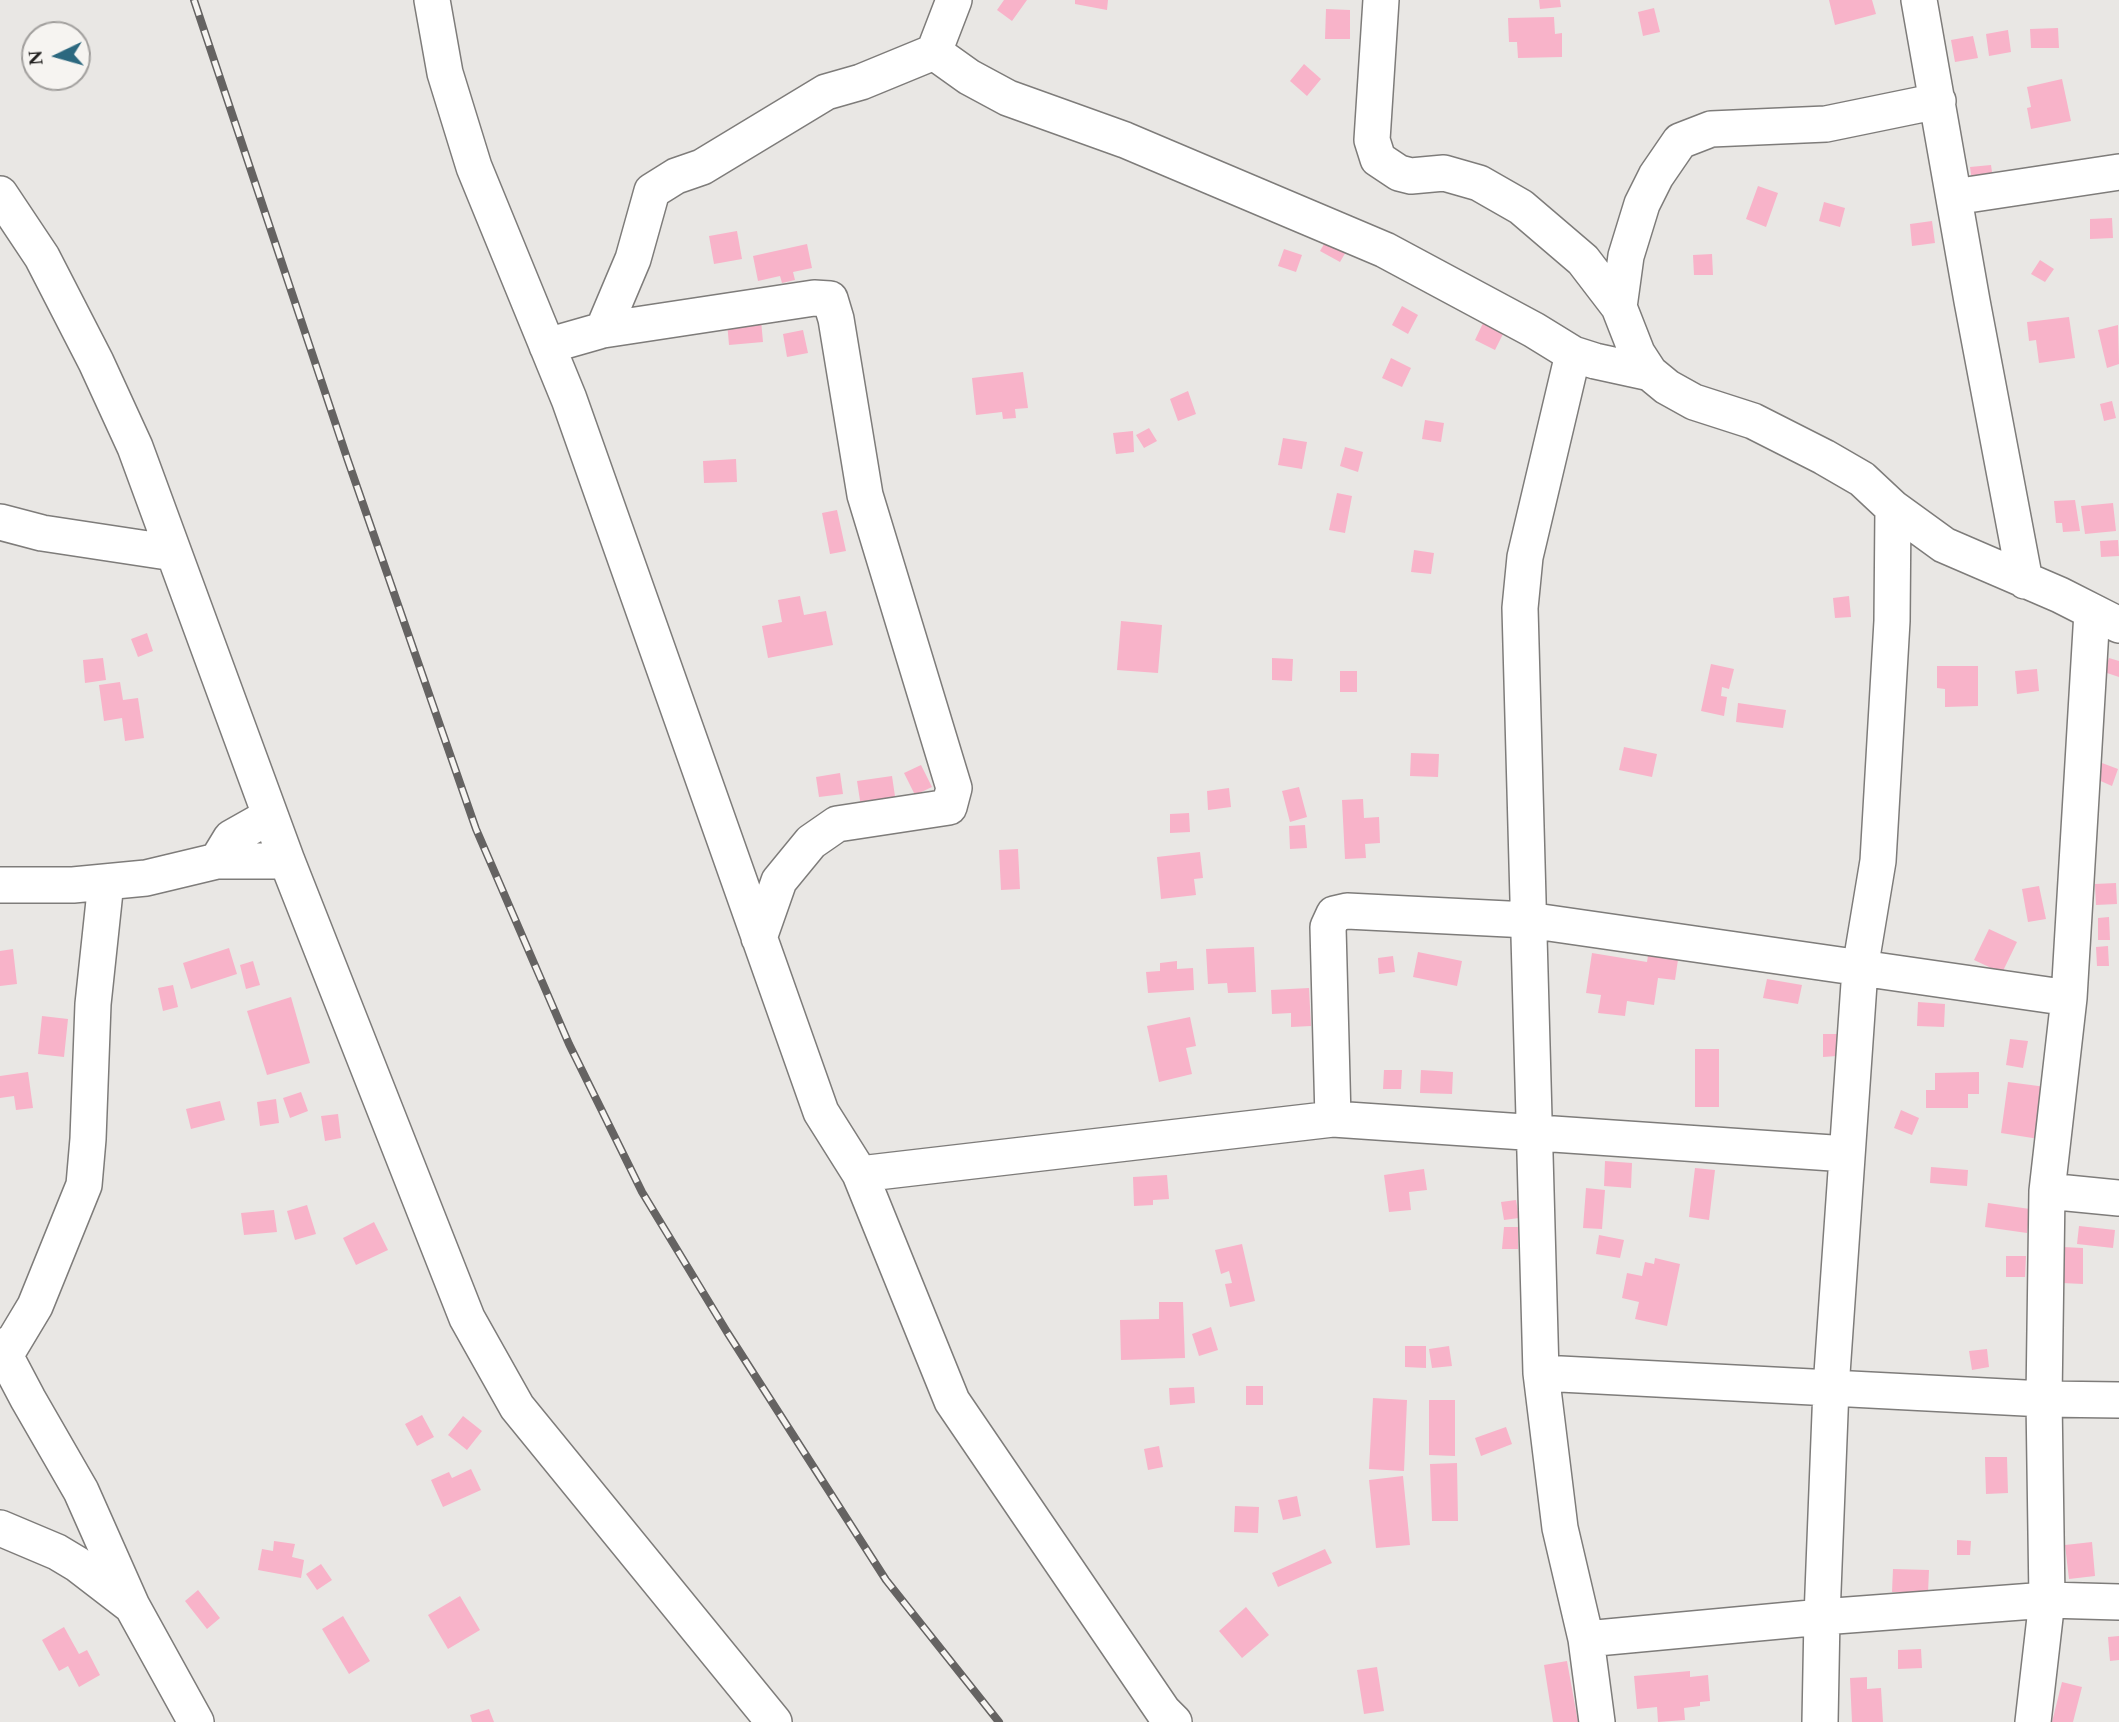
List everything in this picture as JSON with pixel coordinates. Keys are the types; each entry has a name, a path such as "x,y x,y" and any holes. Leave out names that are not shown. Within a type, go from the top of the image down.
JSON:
{"street":[{"path":"432,0 444,73 474,167 569,399 821,1112 860,1174 952,1401 1163,1711 1174,1722"},
{"path":"603,330 633,259 652,191 676,176 702,167 826,92 861,82 934,52 954,0"},
{"path":"1381,0 1371,140 1378,159 1399,173 1411,176 1444,173 1479,183 1521,207 1583,260 1619,307 1637,353 1650,373 1667,387 1694,402 1753,421 1824,457 1862,479 1893,508 1944,545 2106,618 2069,998 2047,1191 2044,1399 2047,1600 2033,1722"},
{"path":"1919,0 2025,581"},
{"path":"934,52 969,77 1008,98 1125,140 1385,250 1534,330 1573,354 1650,373"},
{"path":"1619,307 1626,256 1642,204 1656,176 1680,141 1710,129 1826,124 1938,101"},
{"path":"1954,197 2119,172"},
{"path":"0,194 42,257 96,362 135,447 287,861 467,1318 517,1407 765,1719"},
{"path":"547,346 603,330 814,298 830,299 836,319 864,495 954,788 949,807 837,824 811,842 779,881 759,938"},
{"path":"1573,354 1525,557 1520,608 1541,1373 1560,1528 1586,1639 1597,1722"},
{"path":"1820,1722 1831,1388 1860,969 1879,847 1892,621 1893,508"},
{"path":"0,522 43,533 174,554"},
{"path":"217,861 231,838 270,816"},
{"path":"0,885 73,886 146,878 217,861 287,861"},
{"path":"106,882 93,1004 89,1139 84,1185 35,1306 3,1351 81,1490 132,1606 196,1722"},
{"path":"1333,1119 1328,927 1334,914 1347,911 1528,920 2069,998"},
{"path":"860,1174 1333,1119 1847,1154"},
{"path":"2047,1191 2119,1198"},
{"path":"1541,1373 2044,1399 2119,1400"},
{"path":"0,1528 67,1558 132,1606"},
{"path":"1586,1639 2047,1600 2119,1602"}],"building":[{"path":"1004,0 1027,0 1012,21 997,10"},
{"path":"1075,0 1108,0 1107,10 1075,4"},
{"path":"1539,0 1560,0 1561,7 1540,9"},
{"path":"1829,0 1872,0 1876,14 1835,25"},
{"path":"1654,8 1660,32 1643,36 1638,12"},
{"path":"1326,9 1350,10 1350,39 1325,39"},
{"path":"1554,17 1555,34 1562,33 1562,57 1518,58 1517,42 1509,42 1508,18"},
{"path":"2058,28 2059,48 2031,48 2030,29"},
{"path":"2008,30 2011,52 1989,56 1986,34"},
{"path":"1973,36 1978,58 1955,62 1951,40"},
{"path":"1304,64 1321,79 1307,96 1290,81"},
{"path":"2062,79 2071,121 2031,129 2027,87"},
{"path":"1991,165 1994,186 1973,189 1970,167"},
{"path":"1758,186 1778,193 1766,227 1746,219"},
{"path":"1824,202 1845,208 1840,227 1819,221"},
{"path":"2112,218 2113,238 2090,239 2090,219"},
{"path":"1932,221 1935,243 1912,246 1910,224"},
{"path":"737,231 742,259 714,264 709,236"},
{"path":"1330,234 1350,245 1340,262 1320,251"},
{"path":"807,244 812,268 793,272 795,280 782,283 780,276 758,281 753,256"},
{"path":"1284,249 1302,255 1296,272 1278,266"},
{"path":"1712,254 1713,275 1694,275 1693,255"},
{"path":"2040,260 2054,269 2045,282 2031,274"},
{"path":"1402,306 1418,315 1408,334 1392,325"},
{"path":"2069,317 2075,358 2039,363 2036,340 2029,341 2027,322"},
{"path":"761,320 763,342 729,345 727,322"},
{"path":"1484,321 1504,332 1495,350 1475,340"},
{"path":"2118,325 2119,364 2107,368 2098,330"},
{"path":"803,330 808,353 787,357 783,334"},
{"path":"1391,358 1411,368 1402,387 1382,378"},
{"path":"1023,372 1028,408 1015,409 1016,418 1003,419 1002,412 976,415 972,378"},
{"path":"1188,391 1196,414 1178,421 1170,399"},
{"path":"2112,401 2116,418 2104,421 2100,404"},
{"path":"1425,420 1444,423 1441,442 1422,439"},
{"path":"1149,428 1157,441 1144,448 1136,435"},
{"path":"1133,431 1134,452 1116,454 1113,433"},
{"path":"1283,438 1307,442 1302,469 1278,465"},
{"path":"1345,447 1363,452 1358,472 1340,466"},
{"path":"736,459 737,482 704,483 703,461"},
{"path":"1337,493 1352,496 1345,533 1329,530"},
{"path":"2075,500 2080,531 2063,532 2062,523 2056,523 2054,501"},
{"path":"2113,503 2116,531 2085,534 2081,506"},
{"path":"837,510 846,551 830,554 822,513"},
{"path":"2118,540 2119,556 2101,557 2100,541"},
{"path":"1414,550 1434,553 1431,574 1411,572"},
{"path":"800,596 804,615 826,611 833,645 768,658 762,626 782,622 778,600"},
{"path":"1849,596 1851,617 1835,618 1833,598"},
{"path":"1121,621 1162,625 1158,673 1117,670"},
{"path":"147,633 153,651 138,657 131,639"},
{"path":"103,658 106,680 85,683 83,660"},
{"path":"1272,658 1293,659 1292,681 1272,680"},
{"path":"2109,658 2119,661 2119,677 2104,672"},
{"path":"1711,664 1734,669 1729,689 1722,687 1721,696 1727,697 1724,716 1701,711"},
{"path":"1937,666 1978,666 1978,706 1945,707 1945,689 1937,688"},
{"path":"2037,669 2039,691 2017,694 2015,671"},
{"path":"1340,671 1357,671 1357,692 1340,692"},
{"path":"120,682 123,700 138,698 144,738 125,741 122,718 104,721 99,685"},
{"path":"1738,703 1786,710 1783,728 1736,722"},
{"path":"1624,747 1657,754 1652,777 1619,770"},
{"path":"1411,753 1439,754 1438,777 1410,776"},
{"path":"2102,763 2118,769 2112,786 2096,779"},
{"path":"921,765 932,787 915,795 904,773"},
{"path":"840,773 843,794 819,797 816,777"},
{"path":"892,776 896,803 861,807 857,781"},
{"path":"1299,787 1307,817 1290,822 1282,791"},
{"path":"1229,788 1231,807 1208,810 1207,791"},
{"path":"1363,799 1364,818 1379,817 1380,843 1365,844 1366,858 1345,859 1342,800"},
{"path":"1189,813 1190,832 1170,833 1170,814"},
{"path":"1305,825 1307,848 1290,849 1289,826"},
{"path":"1018,849 1020,889 1001,890 999,850"},
{"path":"1200,852 1203,878 1194,879 1196,895 1161,899 1157,857"},
{"path":"2116,883 2117,904 2096,905 2095,884"},
{"path":"2039,886 2046,919 2028,922 2022,889"},
{"path":"2109,917 2110,940 2098,940 2098,918"},
{"path":"1989,929 2017,942 2002,973 1974,960"},
{"path":"2108,946 2109,966 2097,966 2096,947"},
{"path":"1254,947 1256,992 1228,993 1227,983 1208,984 1206,949"},
{"path":"229,948 237,974 191,989 183,963"},
{"path":"13,949 17,984 0,986 0,951"},
{"path":"1649,949 1679,953 1675,980 1658,978 1654,1005 1627,1001 1625,1016 1598,1013 1601,995 1586,993 1592,953 1647,962"},
{"path":"1418,952 1462,961 1457,986 1413,977"},
{"path":"1393,956 1395,972 1379,974 1378,958"},
{"path":"253,961 260,985 246,989 240,965"},
{"path":"1177,961 1177,969 1193,968 1194,990 1148,993 1146,972 1160,971 1160,963"},
{"path":"1767,979 1802,985 1798,1004 1763,998"},
{"path":"173,985 178,1007 163,1011 158,988"},
{"path":"1309,988 1311,1026 1291,1027 1291,1013 1272,1014 1271,990"},
{"path":"291,997 310,1063 267,1075 247,1011"},
{"path":"1918,1002 1945,1004 1944,1027 1917,1026"},
{"path":"42,1016 68,1019 64,1057 38,1054"},
{"path":"1190,1017 1196,1046 1186,1048 1192,1074 1159,1082 1147,1026"},
{"path":"1823,1034 1837,1034 1837,1056 1823,1057"},
{"path":"2010,1039 2028,1041 2023,1068 2006,1065"},
{"path":"1695,1049 1719,1049 1719,1107 1695,1107"},
{"path":"1384,1070 1402,1070 1401,1089 1383,1089"},
{"path":"1421,1070 1453,1072 1452,1094 1420,1093"},
{"path":"28,1072 33,1108 16,1110 14,1096 0,1098 0,1076"},
{"path":"1979,1072 1979,1094 1968,1094 1968,1108 1926,1108 1926,1090 1935,1090 1935,1073"},
{"path":"2008,1082 2046,1087 2039,1139 2001,1133"},
{"path":"301,1092 308,1111 290,1118 283,1098"},
{"path":"276,1099 279,1123 260,1126 257,1102"},
{"path":"220,1101 225,1120 191,1129 186,1109"},
{"path":"1901,1110 1919,1118 1912,1135 1894,1128"},
{"path":"338,1114 341,1138 325,1141 321,1116"},
{"path":"1605,1161 1632,1163 1631,1188 1604,1186"},
{"path":"1931,1167 1968,1170 1967,1186 1930,1183"},
{"path":"1695,1168 1715,1170 1709,1220 1689,1217"},
{"path":"1424,1169 1427,1190 1409,1192 1411,1210 1389,1212 1384,1175"},
{"path":"1167,1175 1169,1199 1153,1200 1153,1205 1134,1206 1133,1177"},
{"path":"1586,1188 1605,1190 1602,1229 1583,1228"},
{"path":"1516,1200 1519,1218 1504,1220 1501,1202"},
{"path":"1988,1203 2030,1209 2027,1233 1985,1227"},
{"path":"307,1205 316,1234 295,1240 287,1211"},
{"path":"274,1210 277,1232 244,1235 241,1213"},
{"path":"374,1222 388,1250 356,1265 343,1238"},
{"path":"2079,1226 2115,1230 2113,1248 2077,1244"},
{"path":"1504,1227 1518,1227 1518,1249 1502,1249"},
{"path":"1599,1235 1624,1240 1620,1258 1596,1254"},
{"path":"1242,1244 1255,1301 1230,1307 1225,1284 1232,1283 1229,1271 1221,1274 1215,1250"},
{"path":"2063,1247 2083,1248 2083,1284 2062,1283"},
{"path":"2006,1256 2026,1256 2025,1277 2006,1277"},
{"path":"1655,1258 1680,1264 1667,1326 1635,1319 1639,1302 1622,1298 1627,1273 1642,1276 1645,1262 1654,1264"},
{"path":"1159,1302 1183,1302 1185,1358 1121,1360 1120,1320 1159,1319"},
{"path":"1211,1327 1218,1350 1199,1356 1192,1334"},
{"path":"1405,1346 1426,1346 1426,1368 1405,1367"},
{"path":"1449,1346 1452,1366 1432,1368 1429,1349"},
{"path":"1987,1349 1989,1367 1972,1370 1969,1351"},
{"path":"1246,1386 1263,1386 1263,1405 1246,1405"},
{"path":"1194,1387 1195,1403 1170,1405 1169,1388"},
{"path":"1373,1398 1407,1400 1404,1471 1369,1469"},
{"path":"1429,1400 1455,1400 1455,1456 1429,1455"},
{"path":"422,1415 434,1437 417,1446 405,1424"},
{"path":"463,1416 482,1431 467,1450 448,1435"},
{"path":"1506,1427 1512,1444 1481,1456 1475,1438"},
{"path":"1159,1446 1163,1467 1148,1470 1144,1449"},
{"path":"1985,1457 2007,1457 2008,1493 1986,1494"},
{"path":"1457,1463 1458,1521 1432,1521 1430,1464"},
{"path":"471,1469 481,1490 443,1507 431,1480 449,1472 452,1478"},
{"path":"1403,1476 1410,1545 1376,1548 1369,1480"},
{"path":"1297,1496 1301,1516 1283,1520 1278,1500"},
{"path":"1235,1506 1259,1507 1258,1533 1234,1532"},
{"path":"1957,1540 1971,1541 1970,1555 1957,1555"},
{"path":"274,1541 295,1544 292,1557 304,1560 301,1578 258,1570 262,1549 273,1551"},
{"path":"2092,1542 2095,1576 2069,1579 2065,1545"},
{"path":"1325,1549 1332,1563 1278,1587 1272,1573"},
{"path":"321,1564 332,1580 317,1590 306,1574"},
{"path":"1893,1569 1929,1570 1928,1593 1892,1592"},
{"path":"198,1590 220,1618 207,1629 185,1601"},
{"path":"460,1596 480,1630 448,1649 428,1615"},
{"path":"1246,1607 1269,1635 1242,1658 1219,1631"},
{"path":"343,1616 370,1661 349,1674 322,1629"},
{"path":"64,1627 79,1654 87,1650 100,1675 79,1687 68,1666 59,1671 42,1640"},
{"path":"2119,1636 2119,1660 2110,1661 2108,1637"},
{"path":"1921,1649 1922,1668 1898,1669 1898,1650"},
{"path":"1567,1661 1578,1722 1553,1722 1544,1665"},
{"path":"1377,1667 1384,1711 1364,1714 1357,1670"},
{"path":"1690,1671 1690,1677 1708,1675 1710,1701 1700,1702 1700,1706 1684,1708 1685,1720 1658,1722 1657,1707 1637,1709 1634,1676"},
{"path":"1867,1677 1867,1689 1881,1688 1883,1722 1852,1722 1850,1678"},
{"path":"2062,1682 2082,1687 2073,1722 2052,1722"},
{"path":"489,1709 494,1722 472,1722 470,1715"}],"railway":[{"path":"194,0 347,458 476,829 569,1044 642,1192 727,1332 886,1580 999,1722"}]}
